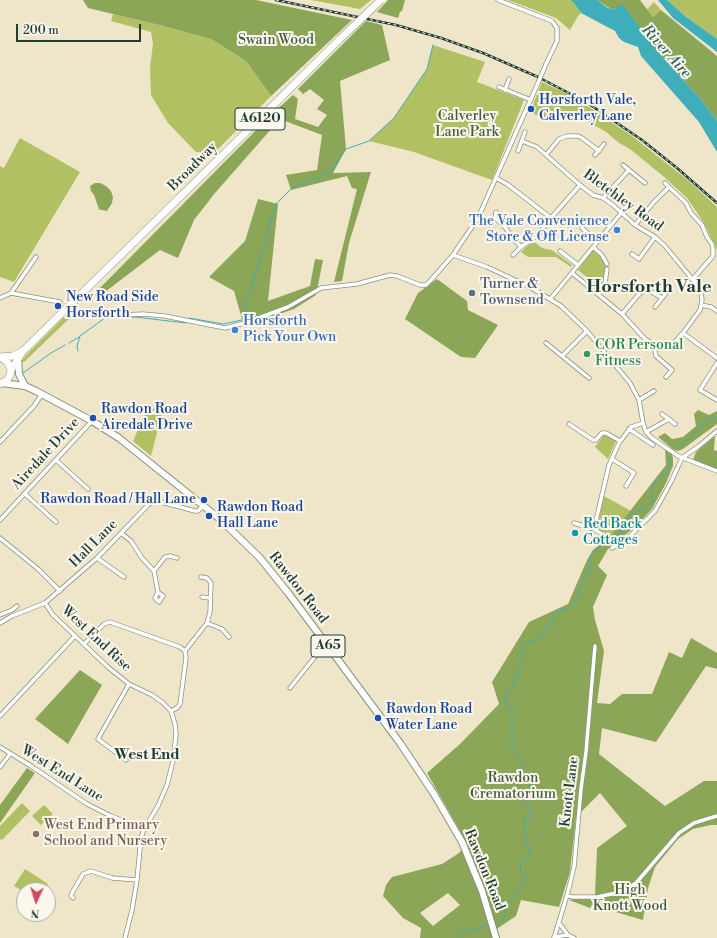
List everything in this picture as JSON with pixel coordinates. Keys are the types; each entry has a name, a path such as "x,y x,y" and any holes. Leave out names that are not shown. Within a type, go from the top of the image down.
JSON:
{"highway":[{"name":"Broadway","path":"23,351 381,0"},
{"name":"A6120","path":"1,357 13,356 23,351"},
{"name":"A6120","path":"10,371 23,351"},
{"path":"1,357 8,363 10,371 7,380 1,383"}],"main road":[{"path":"18,358 19,374 25,386"},
{"name":"Rawdon Road","path":"10,371 25,386"},
{"name":"Rawdon Road","path":"1,383 25,386 42,394 92,421 128,444 204,505 237,534 260,558 400,743 426,781 462,842 482,891 496,938"}],"street":[{"path":"66,309 97,316 143,314 165,316 225,328 245,323 288,307 321,288 357,284 390,275 397,276 420,285 426,285 453,255 478,218 557,41 557,28 552,21 498,0"},
{"path":"505,90 509,79"},
{"path":"499,87 531,100"},
{"path":"518,150 525,132"},
{"path":"546,155 560,139 567,136 582,138 599,151"},
{"name":"Bletchley Road","path":"522,141 537,147 580,185 593,195 603,198 665,246 693,279 701,291 701,305"},
{"path":"595,155 604,144"},
{"path":"623,165 645,183"},
{"path":"603,198 629,170"},
{"path":"496,178 507,184 551,218"},
{"path":"665,183 683,199 691,214 700,222 712,244 715,258 693,279"},
{"path":"513,255 521,247 537,236 580,185"},
{"path":"636,225 654,202 669,187"},
{"path":"496,212 492,219 505,227 521,247"},
{"path":"551,298 622,212"},
{"path":"582,228 597,242"},
{"path":"632,254 639,259 655,237"},
{"path":"593,247 602,255 607,267 607,276 597,292"},
{"path":"560,251 578,265"},
{"path":"453,255 488,267 530,286 551,298 561,306 586,331 630,383 639,400 642,423 646,432 678,456 717,471"},
{"path":"0,298 11,293 36,257"},
{"path":"572,273 597,292 622,314 645,339 655,345 663,346 672,344 693,322 700,310 701,305 711,307 717,311"},
{"path":"622,314 641,292 650,291 662,298"},
{"path":"655,306 667,292"},
{"path":"11,293 60,302"},
{"path":"562,355 586,331"},
{"path":"683,333 717,358"},
{"path":"546,343 589,378"},
{"path":"655,345 656,356 672,370 666,377"},
{"path":"717,362 700,390 717,400"},
{"path":"639,400 654,391"},
{"path":"0,442 34,406 42,394"},
{"path":"662,414 675,424"},
{"path":"646,432 669,419"},
{"name":"Airedale Drive","path":"0,520 92,421"},
{"path":"594,529 612,459 620,441 631,427 642,423"},
{"path":"569,424 593,440 596,440 602,434 606,433 620,441"},
{"path":"630,429 653,445"},
{"path":"612,548 626,540 655,511 682,458 699,446 717,430"},
{"path":"612,459 634,473 626,486"},
{"path":"56,460 88,489"},
{"path":"25,494 56,522"},
{"name":"Hall Lane","path":"0,623 12,616 46,603 97,558 142,510 152,503 161,502 195,511 198,511 204,505"},
{"path":"574,523 594,529 600,533"},
{"path":"121,533 131,541 142,558 154,571 158,592"},
{"path":"0,538 38,569 60,591"},
{"path":"154,571 167,556 177,558"},
{"path":"97,558 124,577"},
{"path":"185,651 207,623 210,612 210,581 207,578 200,577"},
{"path":"202,597 210,598"},
{"name":"West End Rise","path":"46,603 53,615 109,668 129,684 152,695 162,702 171,712"},
{"path":"0,615 17,606"},
{"path":"84,644 104,624 110,622 180,647 185,651 186,658 180,704 171,712 176,730 173,760 167,785 158,806 144,829 141,838 137,880 125,938"},
{"path":"207,623 222,629 229,637"},
{"path":"0,716 76,636"},
{"path":"290,688 326,644"},
{"name":"Knott Lane","path":"554,938 567,896 574,866 595,646"},
{"path":"126,760 98,739 129,684"},
{"name":"West End Lane","path":"0,747 87,804 111,816 144,829"},
{"path":"0,767 10,754"},
{"path":"567,896 597,897 622,892 636,883 679,833 694,823 717,816"},
{"path":"73,898 71,896 83,874 91,871 112,878 137,880"},
{"path":"559,923 568,935 574,938"},
{"path":"554,938 568,935"}],"green space":[{"name":"Swain Wood","path":"83,0 256,0 352,20 271,96 246,61 211,39 88,8"},
{"path":"311,0 371,0 360,9"},
{"path":"388,0 405,0 398,18 377,12"},
{"path":"508,0 570,0 581,13 570,30 556,18"},
{"path":"597,0 640,0 653,17 661,10 717,56 717,121 703,102 656,50 623,6 615,10"},
{"path":"667,0 717,0 717,39 685,16"},
{"path":"654,2 661,10 653,17 647,9"},
{"path":"113,14 211,39 246,61 271,96 214,153 196,152 168,123 151,95 150,67 153,44 151,32 111,21"},
{"path":"366,21 382,25 390,60 340,81 346,149 333,173 371,172 349,243 342,281 334,282 357,189 352,188 347,176 291,190 286,175 317,170 322,135 280,119 215,193 194,220 178,258 160,250 101,295 97,291 273,113 293,95 298,99 295,119 318,127 327,115 317,109 324,100 310,89 303,94 298,89"},
{"name":"Calverley Lane Park","path":"433,45 485,62 477,82 524,100 492,180 414,152 369,141 394,118 427,69"},
{"path":"542,82 574,97 632,136 689,181 717,207 717,250 704,223 687,198 630,149 619,143 606,132 582,118 552,118 550,121 530,112"},
{"path":"20,138 80,172 14,282 0,277 0,166 4,168"},
{"path":"95,183 100,183 106,186 111,191 113,197 112,203 107,211 97,209 99,209 90,186"},
{"path":"258,199 278,204 268,301 310,286 315,259 323,260 316,295 294,309 244,326 234,291 209,277 245,241"},
{"path":"534,242 542,248 552,250 572,265 571,267 556,257 528,257 521,252"},
{"path":"593,249 599,253 606,268 604,278 598,286 578,270"},
{"path":"437,279 467,301 468,310 498,325 475,358 461,357 405,319 418,293"},
{"path":"70,311 75,313 24,362 21,362 28,353"},
{"path":"165,401 151,456 133,441 144,416 160,403"},
{"path":"698,410 709,415 717,411 717,424 683,449 678,451 674,450 658,437 665,433 672,439 683,437 696,426 694,414"},
{"path":"606,435 616,441 608,459 595,447 603,436"},
{"path":"715,436 714,450 717,451 717,469 693,460 696,452"},
{"path":"665,449 672,454 673,466 652,509 636,526 608,549 598,566 607,575 593,607 595,620 604,651 597,703 610,704 622,694 652,694 669,652 682,658 691,638 717,653 717,669 706,666 656,742 602,728 599,754 665,806 704,781 717,781 717,825 693,829 678,839 655,867 648,888 643,920 592,905 590,908 569,900 595,896 597,848 627,826 600,793 576,817 570,872 559,907 521,900 516,916 498,928 494,938 420,938 421,928 403,918 383,896 386,885 392,877 442,864 459,853 467,843 427,773 460,744 499,704 492,682 529,622 568,604 587,560 593,550 612,534 666,465","holes":["448,893 460,905 433,926 420,913"]},
{"path":"604,496 631,511 607,539 597,528"},
{"path":"80,670 102,685 68,744 35,719"},
{"path":"27,768 35,773 0,823 0,805"},
{"path":"22,803 30,811 2,840 0,839 0,826"},
{"path":"44,805 53,814 41,825 32,816"},
{"path":"25,869 45,882 17,882"}],"water":[{"name":"River Aire","path":"570,0 597,0 608,8 615,10 619,5 623,5 656,50 703,102 717,121 717,152 699,122 641,56 638,47 624,42 619,38 615,31 581,13"},
{"path":"658,0 667,0 685,16 717,39 717,52 673,18"}],"waterway":[{"path":"189,318 223,324 242,320 276,204 291,189 330,172 346,149 369,141 394,118 427,69 433,45"},
{"path":"78,351 77,346 80,336 105,318 135,317 186,323"},
{"path":"69,343 79,337"},
{"path":"23,373 65,345"},
{"path":"679,448 685,440 691,439 698,429 702,427 704,421 713,417 717,419"},
{"path":"496,924 505,917 504,903 510,901 526,878 520,872 521,866 529,857 529,847 526,840 524,817 531,817 527,800 529,777 521,767 517,751 512,745 512,710 505,703 507,693 512,690 513,682 516,682 522,661 522,647 524,644 536,640 544,635 547,627 553,621 552,617 555,612 559,612 573,606 579,594 580,586 584,580 584,575 589,572 588,569 591,565 590,556 608,539 624,530 630,518 653,502 651,494 654,482 667,473 672,457"},
{"path":"458,938 461,933 488,926"}],"railway":[{"path":"276,0 396,25 441,38 483,53 538,77 586,102 642,140 717,203"}],"place":[{"name":"Horsforth Vale, Calverley Lane","path":"531,109"},
{"name":"The Vale Convenience Store & Off License","path":"617,230"},
{"name":"Turner & Townsend","path":"472,293"},
{"name":"New Road Side Horsforth","path":"58,306"},
{"name":"Horsforth Pick Your Own","path":"235,330"},
{"name":"COR Personal Fitness","path":"587,354"},
{"name":"Rawdon Road Airedale Drive","path":"93,418"},
{"name":"Rawdon Road / Hall Lane","path":"204,500"},
{"name":"Rawdon Road Hall Lane","path":"209,516"},
{"name":"Red Back Cottages","path":"575,533"},
{"name":"Rawdon Road Water Lane","path":"378,718"},
{"name":"West End Primary School and Nursery","path":"36,834"}],"district":[{"name":"Horsforth Vale","path":"649,288"},
{"name":"West End","path":"147,755"}],"park label":[{"name":"Rawdon Crematorium","path":"513,788"},
{"name":"High Knott Wood","path":"630,900"}]}
